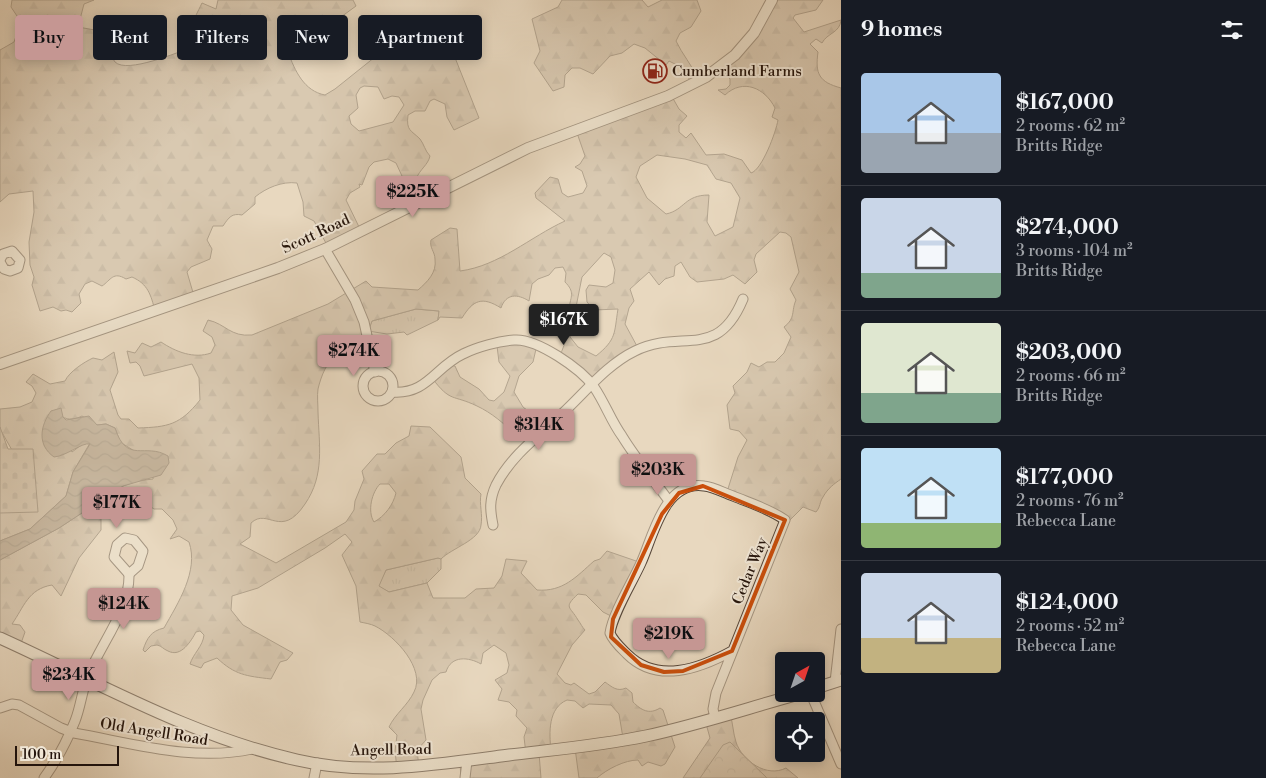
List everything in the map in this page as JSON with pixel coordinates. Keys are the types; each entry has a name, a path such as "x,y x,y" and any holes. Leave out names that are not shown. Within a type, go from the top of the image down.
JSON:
{"main road":[{"name":"Angell Road","path":"0,638 186,723 252,749 317,763 391,768 466,761 646,736 775,701"},
{"path":"825,685 838,681"}],"street":[{"name":"Scott Road","path":"0,364 136,319 325,249 528,148 665,98 696,83 735,55 754,33 772,0"},
{"path":"325,249 355,300 364,322 375,372"},
{"path":"493,525 489,507 504,471 524,449 592,384 614,365 638,350 662,343 690,342 712,335 732,321 743,298"},
{"path":"392,392 405,393 413,391 463,354 514,340 525,341 554,354 592,384 621,435 669,500 630,588 613,619 610,633 632,659 652,670 683,671 732,651"},
{"path":"375,372 387,374 393,385 392,392 383,400 370,398 364,386 365,380 375,372"},
{"name":"Cedar Way","path":"669,500 686,489 703,486 775,514 785,520 716,693 713,709 715,718"},
{"path":"44,778 60,753 75,721 87,678 123,607 128,592 129,574"},
{"path":"838,681 841,629"},
{"path":"814,702 841,764"},
{"name":"Old Angell Road","path":"0,708 12,704 19,705 70,731 160,749 208,754 228,754 252,749"},
{"path":"465,778 466,761"},
{"path":"314,778 317,763"}],"highlighted area":[{"path":"703,486 785,520 732,651 683,671 664,672 641,665 611,637 613,619 662,514 679,493"}],"green space":[{"path":"12,0 94,0 84,4 81,15 16,15 11,7"},
{"path":"218,0 353,0 356,6 344,15 277,15 277,60 291,60 297,73 306,85 325,95 371,60 456,60 479,118 454,130 447,117 445,104 434,99 430,101 425,111 415,111 408,115 409,127 420,139 430,156 416,179 424,196 410,203 401,183 402,176 396,163 388,159 374,162 369,167 362,185 359,184 360,187 350,193 346,200 360,229 327,245 314,221 304,216 303,202 297,183 280,184 269,188 255,197 255,204 242,215 231,216 223,226 213,226 207,240 212,249 210,259 191,267 187,272 194,296 155,311 150,295 142,283 132,277 126,279 115,276 102,286 92,281 85,284 79,294 81,303 72,312 61,311 53,307 40,311 32,285 34,277 30,265 29,242 34,212 33,191 9,194 0,202 0,50 14,42 15,39 15,60 83,60 83,28 93,30 93,60 114,60 121,65 167,60 167,56 177,53 177,60 267,60 267,15 196,15 202,3 216,9","holes":["364,86 378,87 384,99 392,96 399,97 404,105 393,122 359,131 351,124 349,116 358,108 356,95 360,88"]},
{"path":"562,0 642,0 648,7 662,0 697,0 701,11 691,27 680,33 676,41 698,79 692,84 683,68 669,61 666,65 645,48 634,44 622,53 610,56 593,74 580,68 572,68 565,75 564,87 553,91 534,63 540,51 532,19 558,7"},
{"path":"772,0 823,0 816,10 795,15 793,18 804,32 841,20 838,28 822,43 816,39 810,44 818,52 817,66 820,76 828,83 841,88 841,479 827,491 816,512 803,507 785,525 776,517 726,495 738,457 747,440 739,431 730,429 727,405 735,393 733,386 747,372 751,363 759,367 767,362 775,362 784,353 791,337 784,327 788,324 793,314 796,300 790,289 799,272 791,237 786,233 780,232 756,254 754,260 757,272 745,284 733,275 724,279 697,282 690,277 681,262 675,266 674,276 665,279 659,285 649,272 630,289 634,301 629,308 625,324 638,348 592,385 558,359 566,339 572,294 565,282 566,273 563,267 555,268 549,275 538,279 532,284 529,301 517,296 509,297 501,308 488,302 478,302 470,307 462,318 440,317 438,320 439,311 416,309 372,321 367,332 358,343 350,349 341,351 331,360 321,379 318,389 320,448 318,471 316,482 305,504 289,520 282,522 263,518 257,519 251,523 250,537 240,544 276,563 346,522 354,510 355,501 364,479 362,471 377,454 385,454 396,443 409,436 411,426 430,427 461,457 465,478 481,494 479,530 471,539 441,559 438,558 386,570 379,586 389,592 427,583 433,598 465,598 476,589 494,588 502,576 506,559 527,561 521,573 537,590 554,589 562,586 594,561 600,559 607,551 639,562 613,617 603,612 586,595 578,594 571,602 569,607 585,630 572,645 557,674 565,683 571,685 574,683 589,694 595,692 605,682 617,689 626,688 632,693 633,702 642,709 652,711 660,708 663,710 675,747 665,764 661,766 648,762 642,766 638,760 633,760 606,771 597,778 579,778 575,748 623,738 619,714 611,705 589,704 583,708 575,701 567,700 556,709 553,715 550,729 551,750 539,753 541,778 461,778 460,764 526,754 524,737 527,728 516,716 517,710 509,702 498,700 502,689 495,680 507,673 509,665 506,653 494,645 483,653 481,664 466,659 456,660 448,666 446,672 440,673 432,680 421,709 426,740 417,750 419,767 397,769 395,751 397,735 389,727 414,692 417,683 416,673 407,654 391,637 375,626 360,622 356,586 342,555 352,542 345,534 258,588 232,596 231,610 243,625 293,653 287,660 280,662 271,679 241,674 217,658 204,663 201,668 190,664 203,639 204,635 200,631 196,632 185,648 177,652 173,653 157,645 151,646 145,652 143,650 150,636 164,628 181,597 189,575 191,553 189,542 179,536 170,539 177,529 173,520 162,509 154,509 135,499 128,506 122,505 101,516 101,530 79,558 61,596 52,585 37,590 27,600 12,624 20,625 25,632 19,649 0,642 0,560 59,528 123,486 137,481 153,479 156,452 136,452 120,442 115,428 106,424 97,425 82,416 69,419 51,411 72,452 84,443 90,443 73,472 66,496 30,529 0,541 0,512 21,466 0,429 0,409 20,407 32,402 36,393 32,386 26,382 33,374 50,384 65,381 73,371 85,362 93,358 102,360 114,352 118,372 110,390 121,419 129,419 138,428 158,427 180,420 200,400 199,378 192,364 144,376 136,362 130,363 127,351 135,353 142,343 151,347 161,342 185,354 205,355 211,353 215,345 212,337 203,331 208,320 238,334 252,335 328,304 366,281 372,287 418,290 433,273 435,256 431,240 450,228 457,229 460,271 474,268 501,257 565,221 536,198 535,193 550,177 558,179 562,193 568,197 583,193 587,186 582,171 575,167 580,164 585,156 576,130 671,95 679,109 687,116 679,125 679,132 686,138 691,133 706,155 724,154 742,160 751,173 760,165 764,158 778,120 772,117 775,108 771,101 760,91 746,86 732,90 725,95 718,90 726,89 730,85 730,79 720,67 733,56","holes":["657,155 685,159 707,165 716,179 731,183 740,198 733,227 715,236 707,222 709,195 694,197 666,214 647,198 636,177 640,166","604,253 611,257 615,270 613,283 606,287 589,285 586,290 587,302 594,310 618,309 615,330 611,340 596,356 578,347 570,337 582,277","380,484 389,484 396,493 388,510 374,522 371,507 377,487"]},
{"path":"416,309 439,311 438,320 407,335 404,332 387,334 368,331 372,321"},
{"path":"525,343 536,349 533,362 519,376 514,392 523,407 532,414 534,431 515,434 497,418 482,409 469,402 448,395 432,378 446,365 455,366 460,377 479,389 489,400 494,401 504,392 510,376 499,362 497,346"},
{"path":"0,427 8,449 33,449 38,512 0,513"},
{"path":"438,558 441,559 441,569 427,583 389,592 378,586 386,570"},
{"path":"730,714 736,742 749,761 756,766 771,771 779,771 786,768 798,778 683,778 710,738 705,720"},
{"path":"730,742 767,778 700,778 723,745"}],"water":[{"path":"61,408 63,417 66,420 89,416 97,425 106,424 115,428 125,446 137,451 160,452 168,456 169,463 161,475 123,486 59,528 0,560 0,541 30,529 66,496 73,472 90,444 54,457 49,452 43,441 44,423 51,411"}],"place":[{"name":"Cumberland Farms","path":"655,71"}]}
